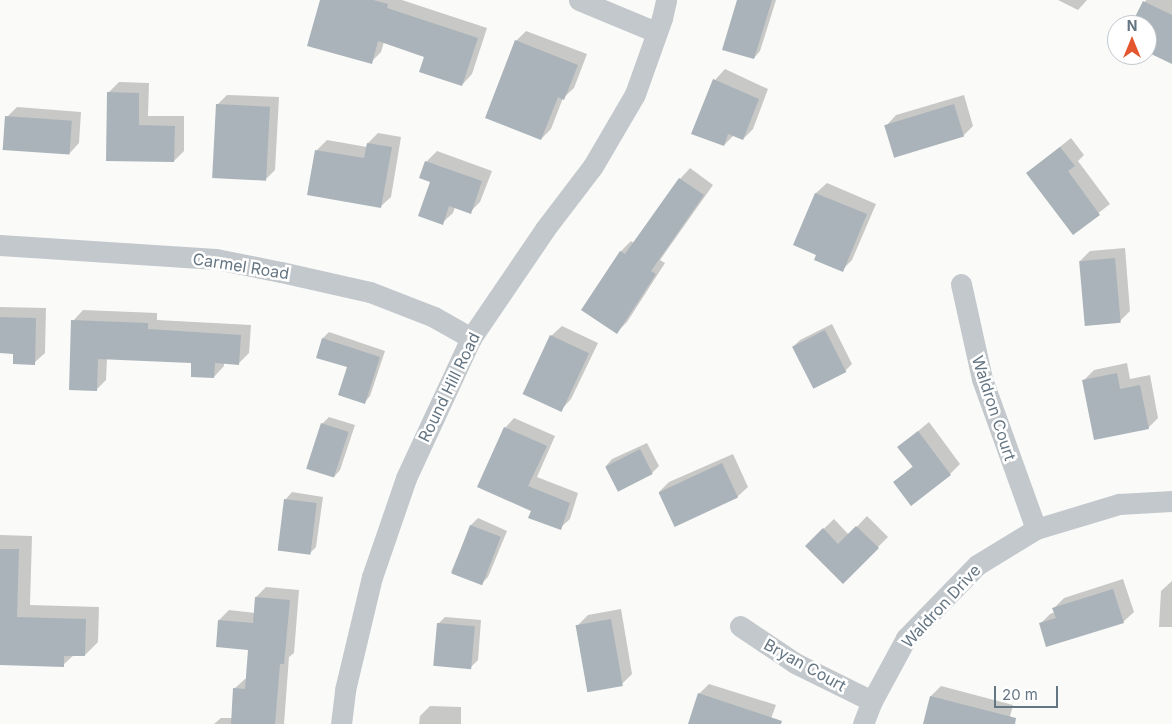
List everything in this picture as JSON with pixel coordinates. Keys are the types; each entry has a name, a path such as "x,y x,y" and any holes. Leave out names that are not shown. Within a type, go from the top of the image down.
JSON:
{"street":[{"path":"579,0 656,32"},
{"name":"Round Hill Road","path":"341,724 345,690 375,568 406,478 471,338 545,229 593,166 635,94 666,0"},
{"name":"Carmel Road","path":"0,245 216,259 370,292 434,316 471,338"},
{"name":"Waldron Court","path":"961,284 982,379 1036,529"},
{"name":"Waldron Drive","path":"863,724 872,701 906,638 977,565 1036,529 1119,504 1172,502"},
{"name":"Bryan Court","path":"740,626 795,663 872,701"}],"building":[{"path":"320,0 373,0 388,4 387,8 478,38 462,86 419,72 424,57 378,41 372,64 307,46"},
{"path":"737,0 772,0 754,59 722,50"},
{"path":"1143,1 1172,15 1172,64 1157,57 1157,15 1136,15"},
{"path":"515,40 578,65 564,100 558,97 541,140 485,118"},
{"path":"713,79 759,99 743,140 728,134 724,146 691,134"},
{"path":"107,92 139,93 139,125 175,126 174,162 106,161"},
{"path":"216,104 270,107 266,181 212,178"},
{"path":"954,104 964,137 894,158 884,125"},
{"path":"5,116 72,121 69,155 3,150"},
{"path":"367,143 392,147 381,208 307,195 315,150 364,158"},
{"path":"1060,147 1075,166 1068,171 1100,215 1073,235 1026,173"},
{"path":"425,161 482,181 471,214 449,206 443,225 418,216 430,182 419,178"},
{"path":"679,178 704,195 651,271 656,274 617,334 581,310 620,251 625,254"},
{"path":"815,193 867,214 843,272 814,260 816,255 793,245"},
{"path":"1115,258 1121,323 1085,326 1079,261"},
{"path":"0,317 36,318 35,365 13,364 13,354 0,353"},
{"path":"71,320 148,323 148,329 241,335 239,365 215,363 214,378 191,377 191,363 98,359 97,391 69,390"},
{"path":"825,330 846,372 813,389 792,347"},
{"path":"550,335 589,353 562,412 523,394"},
{"path":"322,338 380,357 365,404 338,395 347,367 316,358"},
{"path":"1117,373 1120,389 1140,385 1149,429 1094,440 1082,380"},
{"path":"321,423 349,432 334,478 306,469"},
{"path":"504,427 547,446 528,486 570,503 561,530 528,518 531,511 477,487"},
{"path":"918,431 951,475 911,506 893,482 913,467 897,447"},
{"path":"640,449 653,474 618,492 605,467"},
{"path":"722,463 738,497 675,527 659,493"},
{"path":"284,499 317,503 310,555 278,551"},
{"path":"470,525 501,537 482,585 451,574"},
{"path":"856,526 879,548 843,584 805,546 823,528 838,544"},
{"path":"0,549 19,549 17,617 86,619 85,656 64,656 64,667 0,665"},
{"path":"1113,589 1124,623 1046,647 1039,623 1056,618 1052,608"},
{"path":"255,597 290,600 284,664 280,664 275,724 231,724 233,688 245,689 248,650 216,647 218,620 253,623"},
{"path":"611,619 623,686 587,692 576,625"},
{"path":"437,623 475,626 471,669 433,666"},
{"path":"698,693 782,721 781,724 688,724"},
{"path":"930,696 1016,718 1015,724 923,724"}]}
